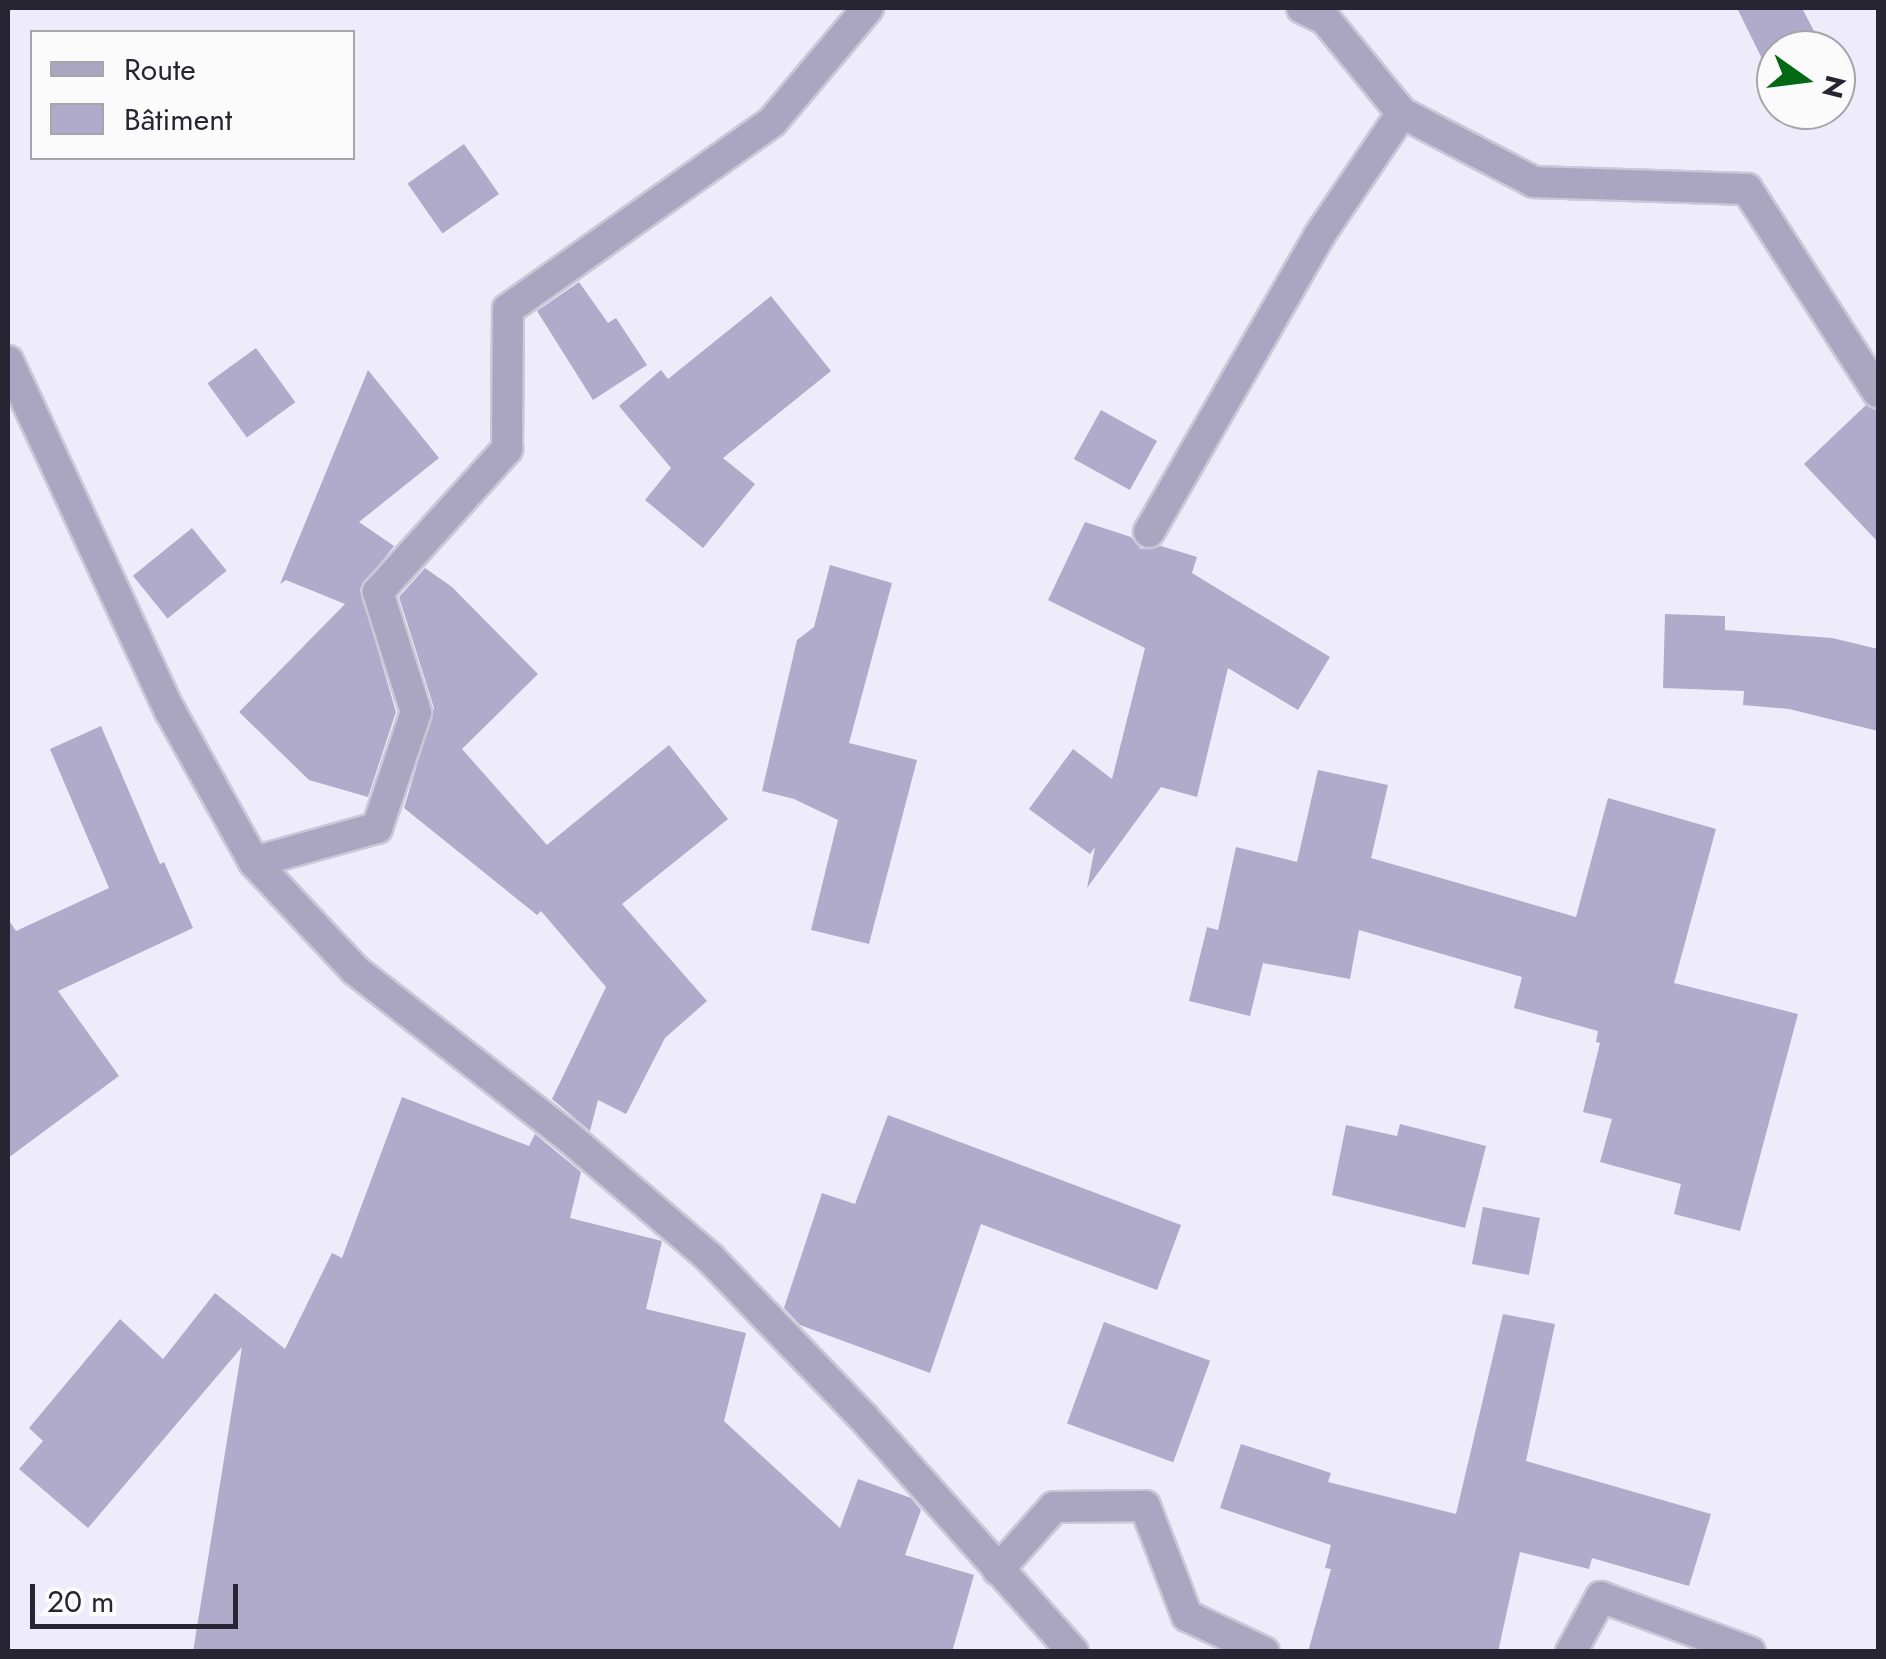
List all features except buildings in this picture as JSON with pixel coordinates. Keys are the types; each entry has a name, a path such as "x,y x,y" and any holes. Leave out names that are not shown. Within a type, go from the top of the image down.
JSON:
{"street":[{"path":"254,862 377,828 416,712 378,592 507,449 508,308 772,122 868,8"},
{"path":"1302,8 1326,18 1402,114 1534,182 1747,189 1878,392"},
{"path":"1149,532 1320,236 1402,114"},
{"path":"8,362 170,711 254,862 354,970 564,1132 710,1256 863,1417 1074,1652"},
{"path":"998,1570 1054,1507 1145,1506 1188,1616 1264,1652"},
{"path":"1571,1652 1601,1597 1750,1652"}]}
